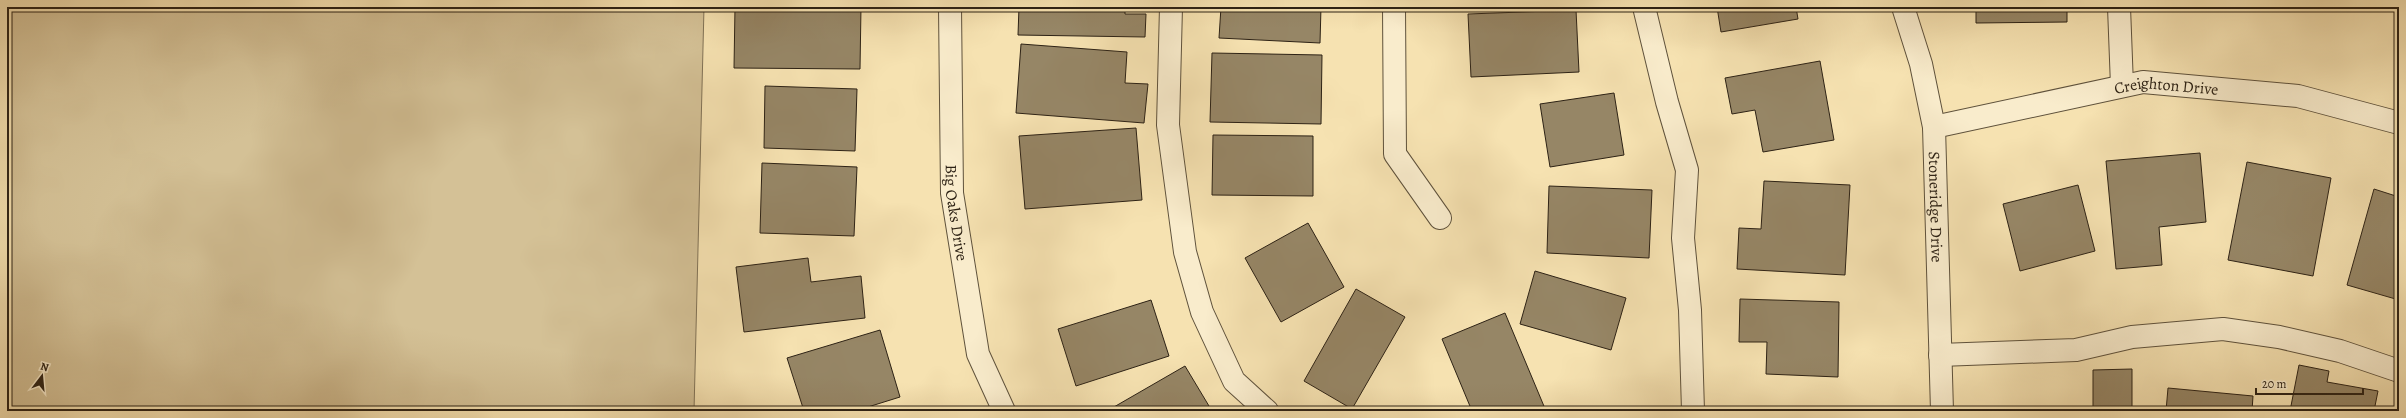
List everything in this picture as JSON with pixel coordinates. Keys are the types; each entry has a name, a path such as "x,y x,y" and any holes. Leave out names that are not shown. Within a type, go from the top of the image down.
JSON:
{"street":[{"name":"Big Oaks Drive","path":"950,7 952,193 978,354 1004,411"},
{"path":"1170,7 1168,125 1185,252 1202,312 1234,381 1267,411"},
{"path":"1394,7 1395,154 1440,218"},
{"path":"1644,7 1667,102 1687,170 1683,238 1690,310 1693,411"},
{"name":"Stoneridge Drive","path":"1903,7 1921,64 1934,127 1942,411"},
{"path":"2119,7 2122,86"},
{"name":"Creighton Drive","path":"1934,127 2143,82 2298,96 2399,123"},
{"path":"1940,355 2076,350 2132,338 2223,329 2279,337 2340,351 2399,370"}],"shaded area":[{"path":"7,7 704,7 694,411 7,411"}],"building":[{"path":"735,7 861,7 860,69 734,68"},
{"path":"1019,7 1125,7 1125,14 1146,14 1145,37 1018,35"},
{"path":"1221,7 1321,7 1320,43 1219,38"},
{"path":"1717,7 1796,7 1798,19 1721,32"},
{"path":"1976,7 2067,7 2067,22 1976,23"},
{"path":"1576,10 1579,72 1471,77 1468,14"},
{"path":"1021,44 1127,52 1125,83 1148,84 1144,123 1016,113"},
{"path":"1212,53 1322,55 1321,124 1210,122"},
{"path":"1820,61 1834,140 1763,152 1755,110 1732,114 1725,78"},
{"path":"765,86 857,89 855,151 764,148"},
{"path":"1614,93 1624,155 1550,167 1540,104"},
{"path":"1136,128 1142,200 1025,209 1019,136"},
{"path":"1213,135 1313,136 1313,196 1212,195"},
{"path":"2200,153 2206,222 2159,227 2162,265 2116,269 2106,161"},
{"path":"2247,162 2331,178 2313,276 2228,260"},
{"path":"762,163 857,167 854,236 760,233"},
{"path":"1764,181 1850,185 1845,275 1737,269 1739,228 1761,229"},
{"path":"2078,185 2095,251 2020,271 2003,204"},
{"path":"1549,186 1652,190 1649,258 1547,253"},
{"path":"2374,189 2399,197 2399,300 2347,285"},
{"path":"1308,223 1344,287 1281,322 1245,258"},
{"path":"808,258 811,282 861,276 865,318 744,332 736,267"},
{"path":"1535,271 1626,298 1611,350 1520,324"},
{"path":"1356,289 1405,317 1352,409 1304,381"},
{"path":"1740,299 1839,302 1838,377 1766,374 1767,342 1739,342"},
{"path":"1151,300 1169,356 1076,386 1058,329"},
{"path":"1505,313 1546,411 1472,411 1442,339"},
{"path":"880,330 900,397 855,411 804,411 787,358"},
{"path":"2299,365 2329,371 2327,382 2378,391 2374,411 2290,411"},
{"path":"1185,366 1212,411 1107,411"},
{"path":"2132,369 2132,411 2093,411 2093,370"},
{"path":"2168,388 2253,396 2252,411 2166,411"}]}
